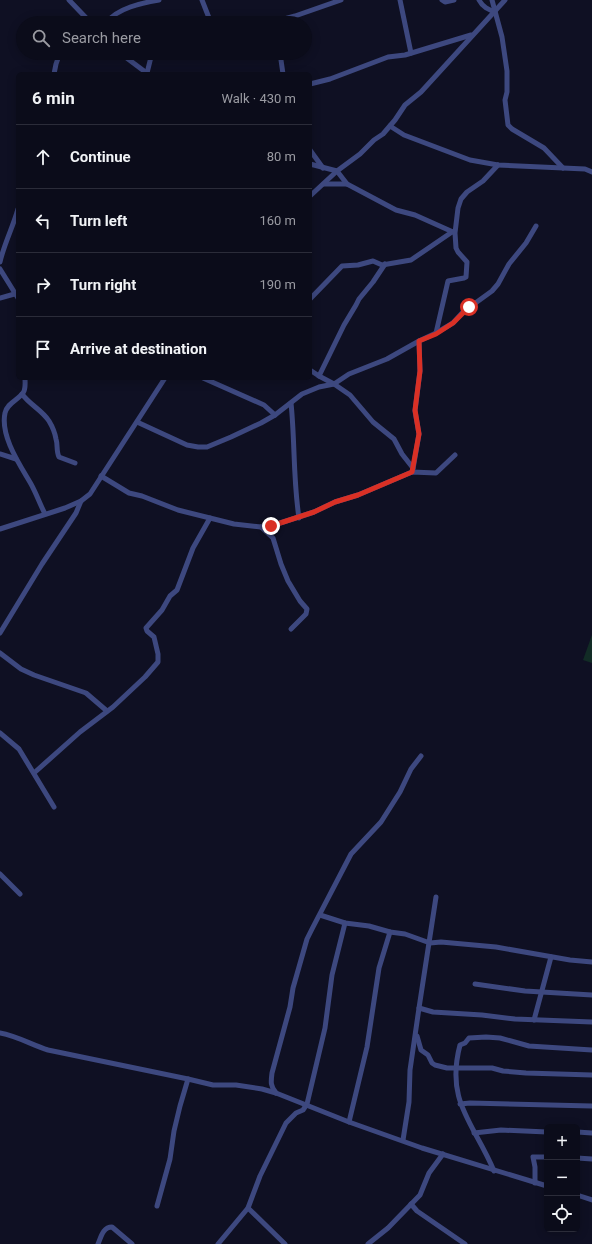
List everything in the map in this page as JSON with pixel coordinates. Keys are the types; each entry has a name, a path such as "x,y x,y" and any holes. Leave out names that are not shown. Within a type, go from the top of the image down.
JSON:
{"street":[{"path":"69,0 85,16"},
{"path":"112,16 142,4 159,0"},
{"path":"202,0 208,16"},
{"path":"296,16 341,0"},
{"path":"400,0 411,53"},
{"path":"442,0 445,2 454,0"},
{"path":"479,0 491,11 496,11"},
{"path":"492,0 502,37 507,71 505,106 508,124 512,129 544,148 563,168"},
{"path":"312,194 337,171 383,134 405,105 421,92 505,0"},
{"path":"312,84 330,79 388,57 411,53 467,37 475,33"},
{"path":"54,72 57,60"},
{"path":"129,60 144,72"},
{"path":"147,72 150,60"},
{"path":"281,60 283,72"},
{"path":"390,126 404,135 470,160 498,165 585,169 592,172"},
{"path":"312,153 323,168"},
{"path":"312,165 337,171 347,184 396,210 416,215 454,233"},
{"path":"436,334 448,281 464,278 466,276 467,262 456,248 454,233 461,199 467,192 483,181 498,165"},
{"path":"324,184 347,184"},
{"path":"0,262 4,245 7,241 16,215"},
{"path":"137,422 187,445 198,447 206,447 231,437 275,415 302,394 319,387 334,384 349,374 387,359 419,341 436,334 453,323 469,307 492,291 498,284 509,264 526,243 536,226"},
{"path":"312,297 342,266 373,262 380,265 404,262 414,259 427,248 454,233"},
{"path":"319,376 358,299 373,282 385,264"},
{"path":"0,269 16,292"},
{"path":"0,298 16,295"},
{"path":"413,470 419,434 415,410 420,371 419,341"},
{"path":"312,371 334,384 350,396 373,422 392,437 413,470"},
{"path":"25,380 26,387 22,394 9,406 5,413 6,430 16,459 31,484 45,514"},
{"path":"0,529 65,508 81,501 90,494 164,380"},
{"path":"208,380 264,405 275,415"},
{"path":"22,394 46,417 49,422 57,440 56,452 59,457 75,464"},
{"path":"291,403 294,436 294,481 299,518"},
{"path":"0,454 16,459"},
{"path":"101,476 129,493 142,496 178,510 234,524 261,527 271,526 299,518 413,470 436,473 455,455"},
{"path":"0,632 42,564 76,513 81,501"},
{"path":"34,773 80,732 113,706 145,677 158,662 159,659 154,637 147,632 146,628 162,610 170,596 177,590 193,548 210,518"},
{"path":"261,527 273,538 288,581 300,601 307,609 306,614 290,629"},
{"path":"0,653 27,672 86,693 107,710"},
{"path":"0,733 19,749 54,807"},
{"path":"276,1093 272,1086 272,1072 290,1007 293,988 307,940 351,854 381,822 400,792 411,769 421,756"},
{"path":"0,874 20,894"},
{"path":"403,1140 409,1102 410,1070 436,897"},
{"path":"320,915 345,923 369,926 390,932 405,934 430,943 442,942 496,947 551,957 592,962"},
{"path":"218,1244 248,1208 260,1176 282,1131 291,1117 303,1110 307,1104 325,1028 332,975 345,923"},
{"path":"349,1122 367,1047 379,968 390,932"},
{"path":"534,1020 551,957"},
{"path":"475,984 525,991 592,995"},
{"path":"419,1008 433,1012 448,1012 502,1018 592,1022"},
{"path":"0,1033 21,1039 35,1046 48,1050 213,1085 236,1085 262,1089 307,1104 349,1122 494,1171 544,1185"},
{"path":"416,1033 421,1050 428,1055 432,1063 447,1068 492,1068 503,1071 526,1073 592,1075"},
{"path":"494,1171 488,1156 460,1104 456,1086 456,1067 460,1045 465,1043 469,1038 486,1037 500,1038 529,1046 592,1050"},
{"path":"157,1206 170,1159 174,1131 188,1079"},
{"path":"460,1104 592,1106"},
{"path":"474,1132 501,1130 544,1132"},
{"path":"580,1132 592,1133"},
{"path":"368,1244 388,1228 420,1195 429,1173 443,1154"},
{"path":"536,1183 534,1157 544,1157"},
{"path":"580,1158 592,1158"},
{"path":"580,1196 592,1200"},
{"path":"411,1204 418,1211 465,1244"},
{"path":"248,1208 285,1244"},
{"path":"98,1244 105,1230 109,1227 112,1227 132,1244"}],"green space":[{"path":"592,635 592,663 583,660"}],"route":[{"path":"271,526 299,518 335,502 358,495 412,472 419,434 415,410 420,371 419,341 436,334 453,323 469,307"}]}
